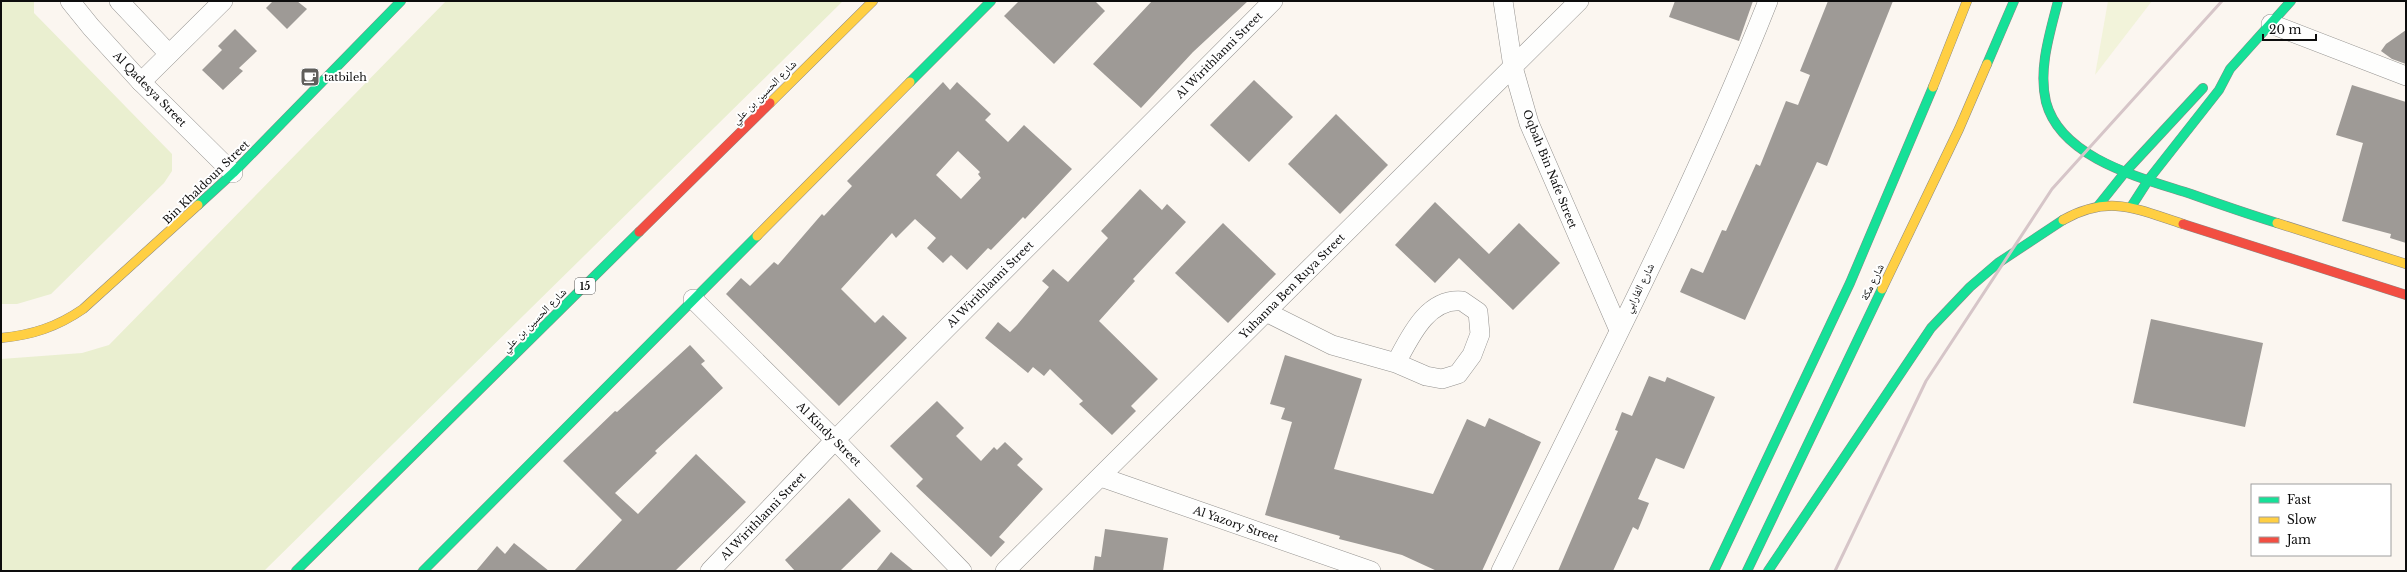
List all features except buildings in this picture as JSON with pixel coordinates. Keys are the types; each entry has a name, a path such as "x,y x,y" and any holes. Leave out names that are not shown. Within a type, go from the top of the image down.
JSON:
{"main road":[{"name":"Bin Khaldoun Street","path":"1,338 45,330 71,319 130,270 233,173 401,1"},
{"name":"شارع الحسين بن علي","path":"296,571 873,1"},
{"path":"423,571 991,1"},
{"name":"شارع مكة","path":"1714,571 1732,537 1850,284 1919,122 1967,1"},
{"name":"شارع مكة","path":"1747,571 1959,129 2014,1"},
{"path":"2058,1 2043,69 2046,101 2052,117 2060,130 2086,152 2126,171 2270,221 2406,264"},
{"path":"2098,206 2126,171 2211,82 2230,69 2272,24 2291,1"},
{"path":"2131,207 2149,179 2220,90 2230,69"},
{"path":"1768,571 1931,328 1955,299 1976,279 2030,239 2076,213 2098,206 2131,207 2406,295"}],"street":[{"name":"Al Qadesya Street","path":"70,1 91,28 141,82 233,173"},
{"path":"119,1 169,54"},
{"path":"141,82 223,1"},
{"name":"Al Wirithlanni Street","path":"710,571 835,440 1273,1"},
{"name":"Oqbah Bin Nafe Street","path":"1503,1 1513,67 1529,123 1619,330"},
{"name":"Yuhanna Ben Ruya Street","path":"1005,571 1579,1"},
{"name":"شارع الفارابي","path":"1502,571 1684,197 1739,75 1768,1"},
{"path":"2272,24 2406,76"},
{"name":"Al Kindy Street","path":"693,299 835,440 962,571"},
{"path":"1266,312 1332,345 1396,363 1426,376 1442,379 1458,374 1472,355 1480,334 1478,312 1462,301 1440,304 1419,324 1396,363"},
{"name":"Al Yazory Street","path":"1101,477 1372,571"}],"green space":[{"path":"1,1 34,1 34,13 172,154 172,171 164,183 51,294 17,304 1,304"},
{"path":"446,1 843,1 264,571 1,571 1,359 82,353 109,345"},
{"path":"2108,1 2152,1 2095,75"}],"railway":[{"path":"1835,571 1926,381 2052,189 2222,1"}],"traffic: fast":[{"path":"198,205 233,173 401,1"},
{"path":"910,82 991,1"},
{"path":"1987,64 2014,1"},
{"path":"2058,1 2046,51 2043,77 2046,102 2055,122 2068,138 2086,152 2128,173 2277,223"},
{"path":"2131,207 2149,179 2219,90 2230,69 2291,1"},
{"path":"1714,571 1850,283 1933,87"},
{"path":"2098,206 2126,171 2203,88"},
{"path":"1768,571 1931,328 1970,287 1998,263 2063,220"},
{"path":"296,571 639,232"},
{"path":"423,571 757,236"},
{"path":"1747,571 1882,289"}],"traffic: slow":[{"path":"770,103 873,1"},
{"path":"1933,87 1967,1"},
{"path":"1882,289 1959,129 1987,64"},
{"path":"757,236 910,82"},
{"path":"1,338 23,335 44,329 64,321 83,309 198,205"},
{"path":"2063,220 2080,212 2109,206 2137,209 2183,224"},
{"path":"2277,223 2406,264"}],"traffic: jam":[{"path":"639,232 770,103"},
{"path":"2183,224 2406,295"}],"place":[{"name":"tatbileh","path":"310,77"}]}
